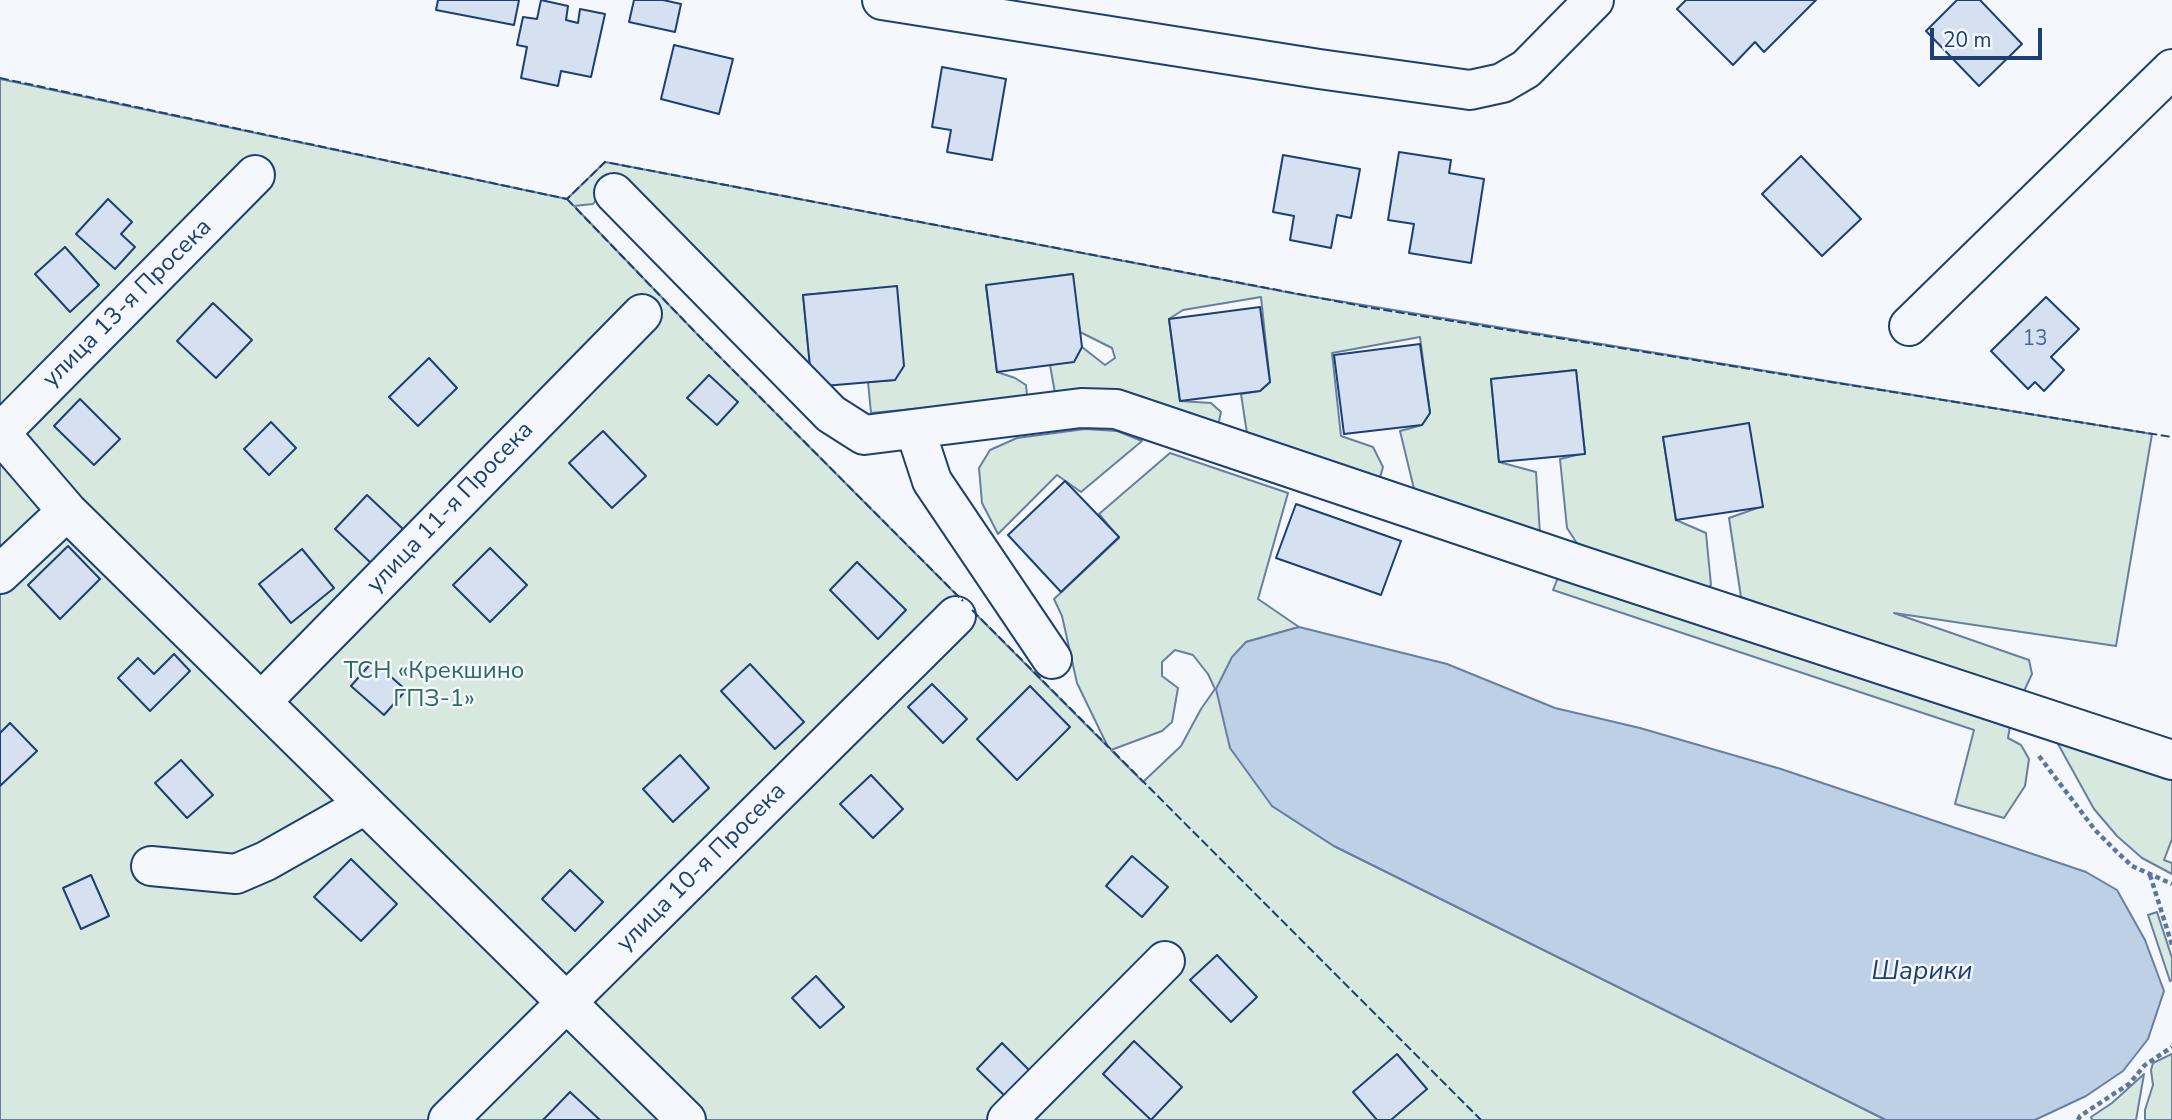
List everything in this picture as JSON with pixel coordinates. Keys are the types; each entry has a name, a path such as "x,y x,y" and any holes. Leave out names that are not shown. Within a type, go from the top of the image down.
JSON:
{"street":[{"path":"899,1 1305,67 1469,90 1502,83 1526,69 1594,0"},
{"path":"1909,326 2172,69"},
{"name":"улица 13-я Просека","path":"0,433 255,175"},
{"path":"614,192 831,414 864,435 1081,408 1116,409 1566,561 2172,760"},
{"name":"улица 11-я Просека","path":"261,702 642,314"},
{"path":"915,429 932,481 1052,659"},
{"path":"0,433 67,511 687,1120"},
{"path":"0,574 67,511"},
{"name":"улица 10-я Просека","path":"447,1120 956,616"},
{"path":"151,866 236,874 266,861 365,805"},
{"path":"1007,1120 1165,961"}],"path":[{"path":"2029,713 2026,730 2031,745 2095,830 2132,866 2172,884"},
{"path":"2150,874 2172,945"},
{"path":"2078,1120 2080,1116 2129,1084 2145,1065 2172,1047"}],"green space":[{"name":"ТСН «Крекшино ГПЗ-1»","path":"0,79 567,199 605,162 1302,295 2152,434 2116,646 1894,613 2029,660 2032,674 2025,689 2018,695 1741,597 1729,518 1763,506 1663,437 1676,520 1706,533 1711,585 1703,592 1580,548 1567,528 1560,459 1585,453 1576,370 1491,379 1499,462 1536,472 1540,534 1415,493 1400,431 1422,425 1430,413 1420,337 1332,353 1341,436 1373,447 1383,467 1379,481 1248,440 1241,394 1260,391 1270,382 1261,297 1183,310 1169,319 1180,401 1211,403 1221,412 1218,426 1055,393 1050,365 1082,347 1105,365 1115,358 1112,348 1080,332 1072,274 986,286 997,372 1026,385 1027,395 1020,399 871,413 868,382 895,380 897,287 803,295 812,387 604,190 593,204 574,206 697,334 1108,747 1077,683 1062,616 1054,599 1119,538 1099,514 1170,453 1288,493 1258,599 1299,627 1246,642 1272,806 1334,846 1886,1120 0,1120","holes":["1175,650 1193,655 1208,674 1215,689 1181,746 1143,782 1111,750 1162,731 1172,722 1178,688 1162,676 1162,662"]},
{"path":"1085,429 1117,431 1142,441 1081,492 1057,475 998,534 982,503 979,468 990,450 1017,438"},
{"path":"1559,575 2011,720 2008,738 2021,745 2029,759 2025,786 2004,818 1955,804 1974,730 1553,590"},
{"path":"2066,743 2172,777 2172,839 2164,860 2172,863 2172,874 2142,858 2117,836 2094,809 2058,744"},
{"path":"2157,912 2172,958 2170,981 2148,915"},
{"path":"2172,1054 2172,1120 2145,1120 2145,1110 2153,1085 2153,1063"},
{"path":"2144,1074 2136,1120 2092,1120 2091,1117 2112,1103"}],"water":[{"name":"Шарики","path":"1299,627 1447,664 1555,708 1640,728 1781,769 2086,872 2117,890 2145,940 2164,991 2148,1039 2123,1071 2086,1096 2035,1120 1886,1120 1334,846 1272,806 1230,748 1216,689 1232,657 1246,642"}],"building":[{"path":"438,0 519,0 514,25 436,10"},
{"path":"541,0 568,6 566,20 578,23 580,9 605,14 591,77 561,71 558,86 521,78 527,47 517,45 523,17 537,19"},
{"path":"634,0 663,0 681,4 675,32 629,22"},
{"path":"1686,0 1816,0 1764,52 1755,42 1733,65 1677,9"},
{"path":"1957,0 1980,0 2022,44 1979,86 1926,31"},
{"path":"674,45 733,59 719,114 661,99"},
{"path":"942,67 1006,79 992,160 947,152 951,130 932,127"},
{"path":"1399,152 1451,160 1449,173 1484,179 1471,263 1409,253 1414,224 1388,220"},
{"path":"1283,155 1360,169 1351,218 1337,215 1331,248 1290,240 1294,216 1273,212"},
{"path":"1801,156 1861,219 1822,256 1762,194"},
{"path":"108,199 132,222 121,234 135,247 115,269 76,234"},
{"path":"65,247 99,285 70,312 35,274"},
{"path":"1073,274 1082,347 1074,362 997,372 986,285"},
{"path":"897,286 904,366 895,380 812,387 803,295"},
{"path":"2046,297 2079,329 2051,357 2064,370 2044,391 2035,382 2028,389 1991,351"},
{"path":"213,303 252,340 216,378 177,341"},
{"path":"1260,307 1270,382 1260,391 1180,401 1169,319"},
{"path":"1420,344 1430,413 1422,425 1344,434 1334,355"},
{"path":"429,358 457,388 418,426 389,397"},
{"path":"1576,370 1585,454 1499,462 1491,379"},
{"path":"709,375 738,402 717,425 687,398"},
{"path":"80,399 120,439 94,465 54,426"},
{"path":"271,422 296,448 269,475 244,449"},
{"path":"1749,423 1763,507 1676,520 1663,437"},
{"path":"603,431 646,476 612,508 569,463"},
{"path":"1065,481 1119,537 1061,592 1008,535"},
{"path":"367,495 403,529 371,563 335,529"},
{"path":"1296,504 1401,541 1381,595 1276,558"},
{"path":"68,546 100,579 60,619 28,585"},
{"path":"490,548 527,585 490,622 453,585"},
{"path":"302,549 334,588 291,623 259,584"},
{"path":"857,562 906,610 878,639 830,590"},
{"path":"174,654 190,671 150,711 118,678 138,658 154,674"},
{"path":"373,661 406,690 384,715 351,686"},
{"path":"750,664 804,722 775,749 721,691"},
{"path":"932,684 967,719 943,743 908,707"},
{"path":"1030,686 1070,727 1017,780 977,739"},
{"path":"10,723 37,751 0,786 0,733"},
{"path":"680,755 709,788 673,822 643,789"},
{"path":"181,760 213,795 187,818 155,783"},
{"path":"871,775 903,809 873,838 840,804"},
{"path":"1132,856 1168,887 1142,917 1106,886"},
{"path":"351,859 397,904 361,941 314,897"},
{"path":"570,870 603,902 575,931 542,899"},
{"path":"91,875 109,916 81,929 63,888"},
{"path":"1217,955 1257,997 1231,1022 1190,980"},
{"path":"816,976 844,1007 820,1028 792,998"},
{"path":"1134,1041 1182,1087 1151,1120 1103,1074"},
{"path":"1002,1043 1032,1073 1007,1098 977,1069"},
{"path":"1397,1054 1427,1089 1391,1120 1377,1120 1353,1092"},
{"path":"570,1092 600,1120 543,1120"}],"fence":[{"path":"0,78 567,199 605,162 1372,308 2172,437"},
{"path":"567,199 697,334 963,601"},
{"path":"972,610 1481,1120"}]}
